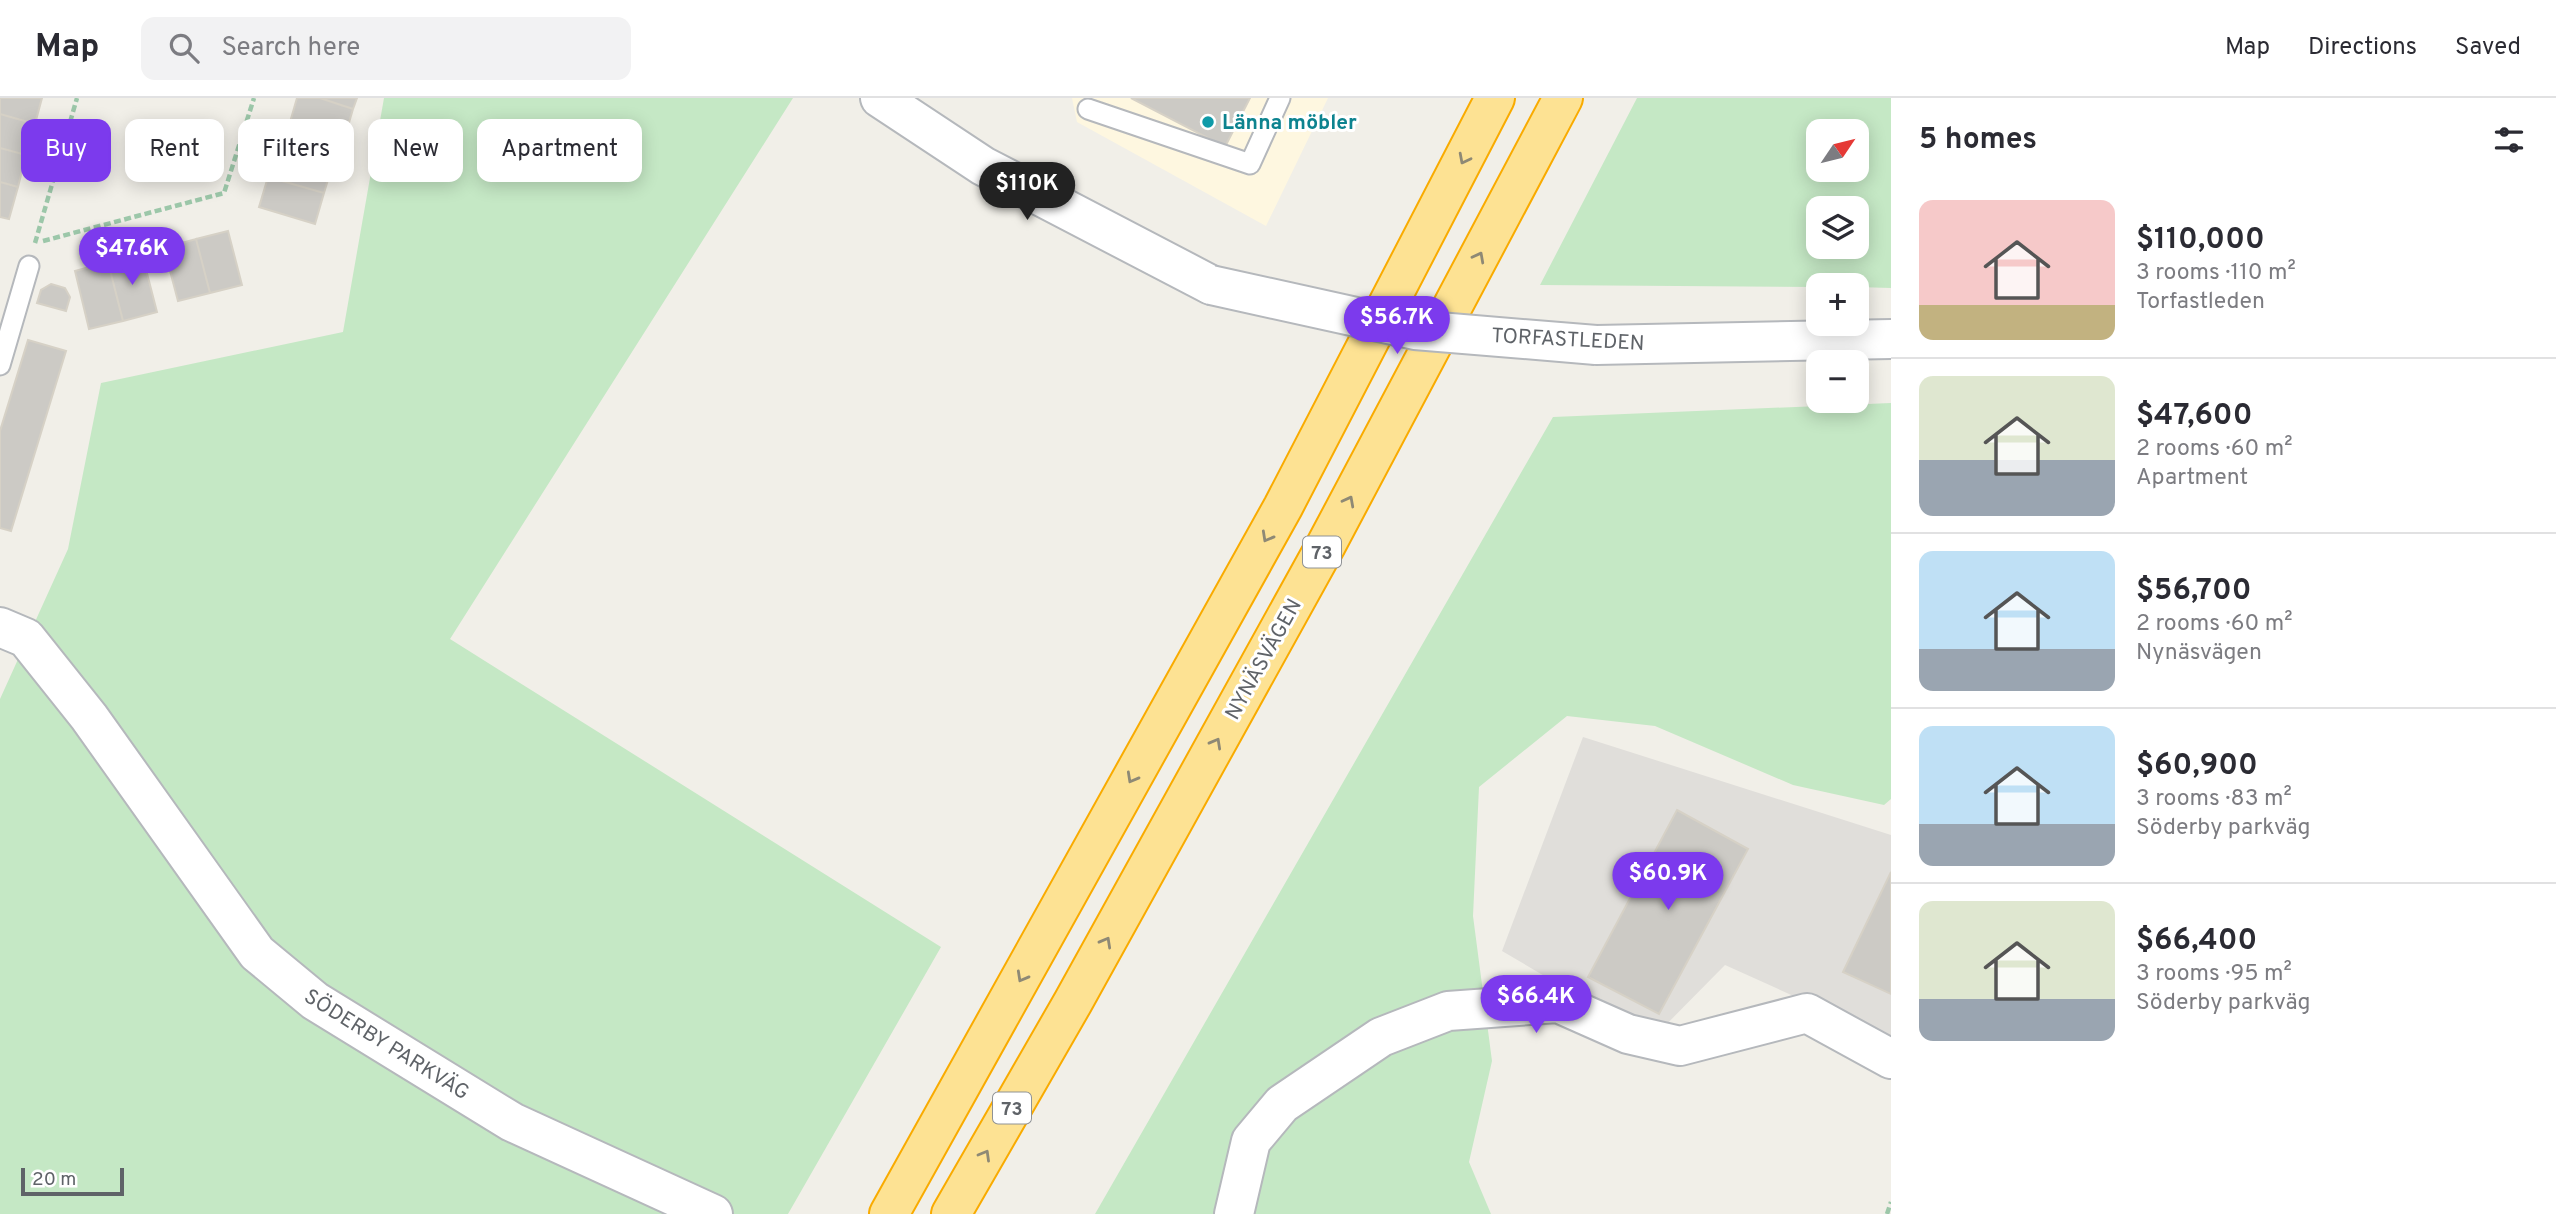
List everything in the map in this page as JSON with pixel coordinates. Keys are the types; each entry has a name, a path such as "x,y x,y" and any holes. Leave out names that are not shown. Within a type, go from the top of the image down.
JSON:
{"highway":[{"name":"73","path":"889,1214 1283,507 1495,98"},
{"name":"NYNÄSVÄGEN","path":"951,1214 1073,1002 1326,545 1563,98"}],"street":[{"name":"TORFASTLEDEN","path":"880,98 983,166 1211,285 1415,330 1596,345 1891,339"},
{"name":"SÖDERBY PARKVÄG","path":"0,627 26,638 81,707 257,953 315,1001 512,1122 712,1214"},
{"path":"1234,1214 1251,1141 1282,1104 1381,1037 1448,1011 1559,1003 1628,1034 1680,1046 1807,1013 1891,1059"}],"lane":[{"path":"1088,108 1250,164 1280,98"},
{"path":"0,365 29,266"}],"path":[{"path":"77,98 35,244 224,193 254,98"},
{"path":"1887,1214 1891,1202"}],"shaded area":[{"path":"1072,98 1328,98 1266,226 1077,122"},
{"path":"1583,737 1891,835 1891,1040 1725,965 1652,1039 1502,951"}],"green space":[{"path":"384,98 793,98 450,639 941,947 788,1214 0,1214 0,699 68,549 101,383 343,332 369,182 463,182 463,119 380,119"},
{"path":"1637,98 1891,98 1891,288 1869,287 1869,273 1806,273 1806,287 1540,285"},
{"path":"1891,403 1891,799 1884,805 1793,785 1655,726 1567,716 1479,787 1473,916 1492,1061 1469,1162 1491,1214 1095,1214 1553,417 1806,407 1806,413 1869,413 1869,404"}],"building":[{"path":"0,98 42,98 36,119 21,120 0,114"},
{"path":"297,98 320,98 353,109 350,119 291,119"},
{"path":"320,98 357,98 353,109"},
{"name":"Länna möbler","path":"1131,98 1250,98 1225,147"},
{"path":"0,114 21,120 21,154 0,148"},
{"path":"0,148 21,154 18,187 0,182"},
{"path":"0,182 18,187 9,219 0,217"},
{"path":"266,182 286,182 324,193 315,224 259,207"},
{"path":"286,182 327,182 324,193"},
{"path":"228,231 242,285 210,293 196,239"},
{"path":"196,239 210,293 178,301 164,248"},
{"path":"142,254 157,312 123,321 108,262"},
{"path":"108,262 123,321 89,329 75,271"},
{"path":"51,284 65,288 70,297 66,311 37,303 41,290"},
{"path":"28,340 66,351 11,531 0,528 0,431"},
{"path":"1677,810 1748,849 1659,1014 1588,977"},
{"path":"1891,872 1891,994 1843,972"}],"place":[{"name":"Länna möbler","path":"1208,122"}]}
